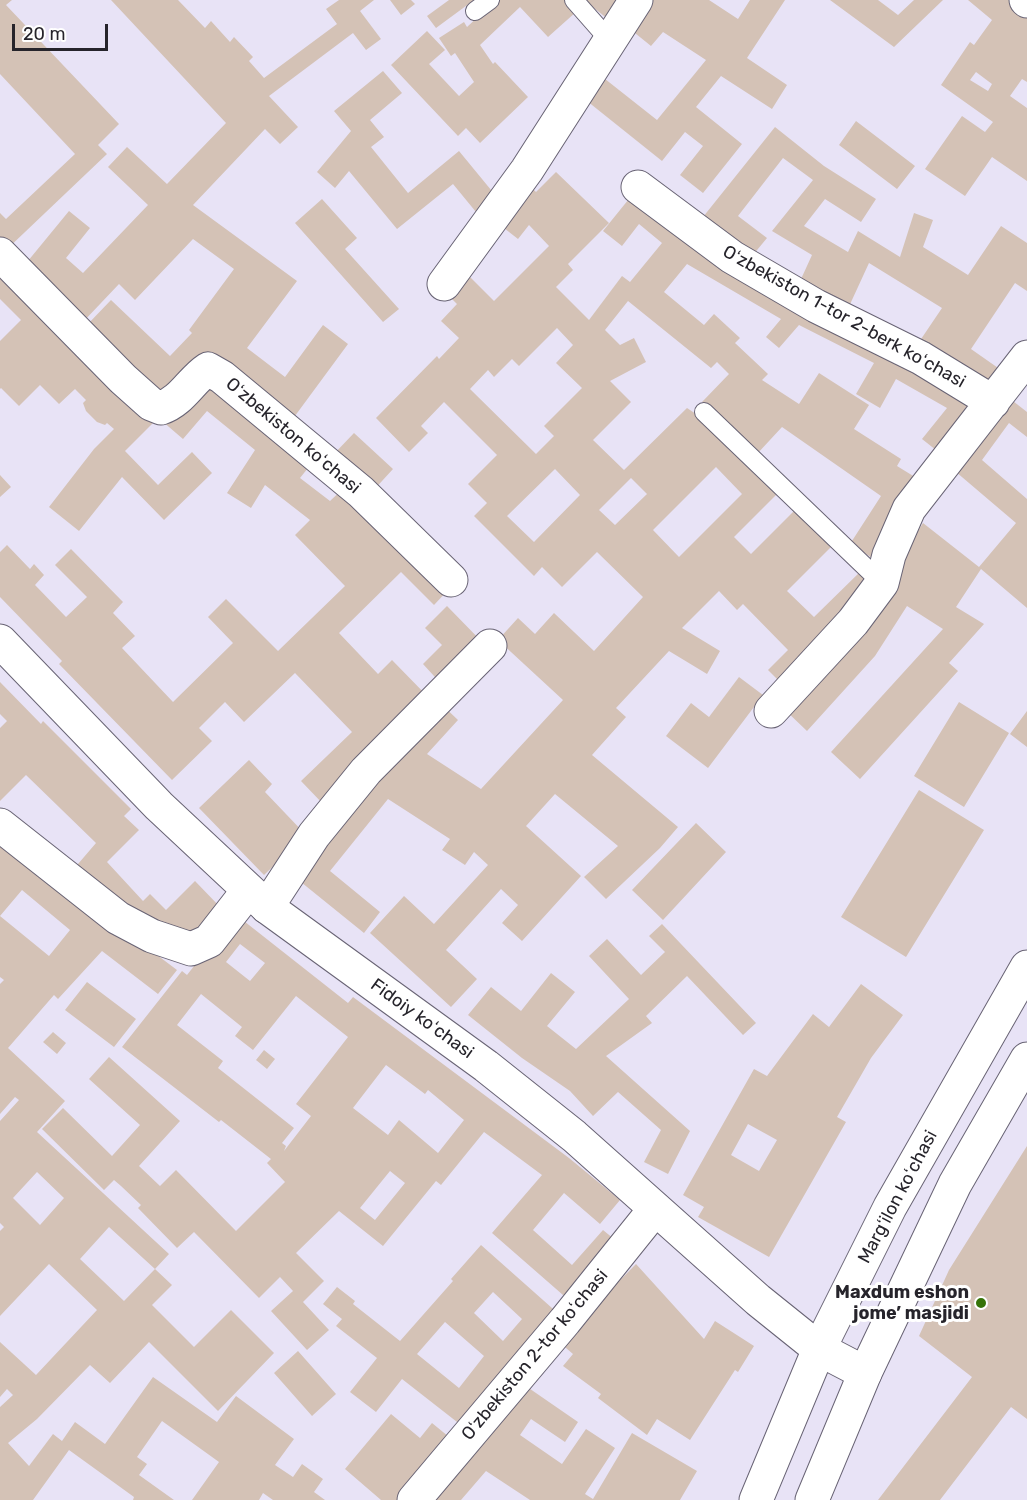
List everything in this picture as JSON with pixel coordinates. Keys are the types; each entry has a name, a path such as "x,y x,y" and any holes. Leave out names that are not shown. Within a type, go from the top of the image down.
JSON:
{"street":[{"path":"444,284 527,170 636,0"},
{"name":"Oʻzbekiston 1-tor 2-berk koʻchasi","path":"638,187 732,257 816,306 921,358 993,402"},
{"name":"Oʻzbekiston koʻchasi","path":"0,254 123,379 151,404 161,408 172,404 200,374 208,369 222,377 361,492 451,580"},
{"path":"771,711 853,622 882,583 889,555 909,509 1027,357"},
{"name":"Fidoiy koʻchasi","path":"0,641 159,806 258,899 486,1066 574,1137 758,1300 819,1349 865,1373"},
{"path":"0,825 118,918 152,936 190,949 209,941 258,899 366,771 490,646"},
{"name":"Margʻilon koʻchasi","path":"756,1500 819,1349 891,1207 1027,967"},
{"path":"812,1500 865,1373 955,1185 1027,1059"},
{"name":"Oʻzbekiston 2-tor koʻchasi","path":"414,1500 565,1321 655,1209"}],"lane":[{"path":"475,11 490,0"},
{"path":"574,0 610,41"},
{"path":"704,412 882,583"}],"building":[{"path":"0,0 12,0 6,5 119,124 98,145 107,154 4,252 0,248 0,213 6,219 75,154 0,74"},
{"path":"111,0 178,0 205,28 211,21 230,42 234,37 253,57 249,61 264,78 337,24 326,9 339,0 374,0 360,11 381,39 366,50 353,33 269,96 298,127 280,144 265,129 193,205 297,281 247,348 285,377 323,325 348,344 292,420 206,357 164,400 86,326 111,300 170,356 192,333 189,330 234,269 193,239 135,300 119,284 82,323 23,267 69,211 90,228 66,258 83,273 148,205 108,167 127,147 167,184 226,123"},
{"path":"390,0 411,0 415,4 401,15"},
{"path":"449,0 474,0 436,28 427,16"},
{"path":"496,0 565,0 576,12 548,37 520,7 480,45 493,64 495,62 528,97 480,143 466,128 458,136 391,65 427,31 445,50 429,64 459,96 474,82 455,53 451,56 439,38 464,22 467,27"},
{"path":"584,0 625,0 609,20"},
{"path":"646,0 709,0 738,19 750,0 785,0 747,58 787,85 772,109 721,76 696,107 742,144 703,193 680,175 703,146 685,132 662,161 582,97 600,75 657,120 706,60 663,32 651,46 625,25"},
{"path":"830,0 878,0 898,15 914,0 943,0 894,47"},
{"path":"968,0 1012,0 1027,11 1027,82 1022,79 1010,96 1027,108 1027,181 992,157 965,196 925,169 962,116 985,132 993,122 941,85 970,42 974,45 992,20","holes":["976,72 992,84 988,91 970,80"]},
{"path":"383,71 402,93 370,120 384,137 371,147 408,193 459,151 496,196 476,212 453,184 397,229 349,171 335,188 317,172 351,131 334,111"},
{"path":"856,121 915,166 897,189 839,145"},
{"path":"775,127 824,166 876,199 861,222 825,199 804,226 848,252 858,231 900,257 914,213 933,220 923,247 968,275 1001,226 1027,243 1027,291 1015,283 971,349 1001,370 984,395 915,348 942,308 869,263 846,313 796,290 812,255 772,231 813,180 783,158 738,216 767,238 748,261 699,222"},
{"path":"556,172 609,223 568,264 573,270 556,287 589,320 622,276 630,282 662,243 639,224 622,246 603,231 637,189 972,391 968,419 941,454 922,439 947,408 896,379 880,408 856,394 874,363 799,325 779,348 766,337 781,319 687,264 664,292 704,325 714,314 740,338 735,343 768,374 762,380 799,404 819,373 869,405 854,429 901,459 897,466 923,482 874,559 850,544 881,496 782,427 757,454 702,402 729,374 717,362 711,368 628,301 605,330 620,345 634,338 646,362 610,381 631,402 593,440 624,470 687,408 714,426 780,491 734,537 751,554 798,507 835,543 787,591 814,617 863,569 877,583 786,688 768,670 788,650 743,604 737,610 719,591 682,628 720,651 707,674 669,651 616,708 626,717 592,755 678,827 660,848 606,899 584,877 618,846 555,794 526,826 581,876 522,941 502,923 518,905 501,889 446,950 477,979 451,1007 370,933 404,896 434,924 488,865 474,852 465,865 442,850 450,839 388,799 330,871 380,912 364,933 291,874 437,700 458,720 427,754 481,789 563,700 498,640 518,618 535,634 554,613 594,651 643,597 597,552 562,587 542,567 534,576 474,516 487,503 468,484 497,455 444,402 421,426 428,433 409,452 376,418 437,356 439,359 459,338 441,321 457,304 442,289 462,269 494,301 549,246 529,225 518,239 495,221 525,181 536,192","holes":["557,328 573,345 556,363 582,388 544,426 554,436 536,454 470,389 488,370 494,377 512,359 519,366","716,467 742,494 679,557 653,530","555,469 580,495 534,542 507,516","631,478 647,494 615,525 599,510"]},
{"path":"322,199 357,238 345,249 399,309 383,322 295,223"},
{"path":"0,259 158,418 125,451 158,485 192,452 212,473 164,520 122,477 79,531 49,507 94,449 114,429 107,423 105,425 97,422 86,411 83,403 86,400 75,389 59,404 40,385 19,406 0,389 0,341 21,320 0,299"},
{"path":"207,370 316,458 300,478 330,501 349,483 450,588 434,605 401,572 339,633 378,674 392,660 432,701 324,805 301,781 352,732 295,673 244,722 225,702 199,728 212,741 172,780 59,664 62,661 0,597 0,552 7,545 30,569 34,564 44,575 35,585 66,617 87,597 55,565 71,549 123,602 113,613 135,636 122,648 173,702 233,643 208,617 226,599 278,651 345,586 295,535 310,520 265,485 251,508 227,493 255,450 207,411 183,439 162,421"},
{"path":"1004,394 1027,412 1027,437 1009,423 982,460 1027,499 1027,608 981,569 956,607 984,624 949,663 958,671 860,779 831,752 943,629 907,606 875,656 807,731 784,709 852,634 923,523 979,567 1016,523 949,466"},
{"path":"354,433 393,469 371,493 332,456"},
{"path":"0,475 11,487 0,497"},
{"path":"447,606 487,647 445,688 423,664 442,645 425,628"},
{"path":"739,677 763,695 708,768 666,736 691,703 709,717"},
{"path":"0,682 41,724 43,721 131,809 124,816 139,830 107,862 143,901 150,894 166,910 195,881 222,909 200,931 179,932 129,915 72,871 96,843 26,775 0,801 0,728 7,721 0,714"},
{"path":"959,702 1009,733 964,807 914,776"},
{"path":"1027,711 1027,747 1010,734"},
{"path":"249,760 272,784 265,792 306,835 264,875 199,808"},
{"path":"919,790 984,830 906,957 841,917"},
{"path":"696,823 726,852 663,920 632,890"},
{"path":"0,837 177,970 158,994 102,951 58,999 54,995 8,1048 65,1101 37,1132 169,1254 155,1269 172,1285 152,1305 194,1347 231,1310 274,1353 218,1411 149,1342 110,1383 90,1365 37,1419 8,1443 29,1466 53,1434 62,1441 75,1422 105,1444 153,1377 217,1422 236,1396 294,1439 275,1465 293,1477 302,1464 323,1479 314,1492 325,1500 273,1500 263,1493 259,1500 192,1500 219,1462 162,1421 137,1457 147,1464 139,1475 174,1500 133,1500 134,1497 69,1450 33,1500 0,1500 0,1407 13,1395 7,1389 0,1397 0,1342 36,1375 97,1310 49,1264 0,1316 0,1231 4,1227 0,1223 0,1121 19,1100 15,1097 0,1114 0,984 4,980 0,977","holes":["22,890 70,930 49,956 0,916","37,1172 64,1198 40,1225 13,1198","109,1227 155,1269 124,1301 80,1259"]},
{"path":"235,914 348,1003 353,997 569,1158 620,1200 600,1224 564,1193 533,1230 572,1265 603,1230 620,1244 571,1302 492,1233 542,1175 484,1132 441,1185 436,1181 383,1246 339,1211 296,1253 324,1281 303,1302 329,1330 307,1350 271,1311 293,1291 280,1277 259,1298 194,1232 177,1248 138,1208 141,1205 121,1186 114,1180 104,1190 42,1129 63,1108 112,1156 140,1125 89,1079 109,1057 180,1121 139,1166 160,1186 176,1170 236,1231 285,1182 267,1163 271,1159 122,1047 182,971 187,975","holes":["240,944 265,963 250,981 226,962","201,994 242,1027 235,1036 253,1050 296,996 348,1037 296,1104 311,1116 284,1151 286,1146 282,1143 294,1128 218,1068 223,1061 177,1025","386,1065 425,1094 428,1090 464,1120 438,1153 399,1120 388,1135 353,1108","390,1171 405,1183 375,1220 360,1208"]},
{"path":"662,924 756,1023 743,1035 687,976 646,1016 652,1023 606,1056 690,1131 668,1174 644,1162 661,1130 618,1092 593,1116 570,1091 522,1058 468,1015 491,987 521,1011 551,973 575,992 547,1026 576,1049 629,999 589,956 607,939 641,975 665,952 649,936"},
{"path":"87,982 136,1019 114,1047 65,1010"},
{"path":"861,984 903,1015 871,1058 837,1117 846,1122 769,1257 698,1217 704,1207 683,1195 754,1069 767,1076 813,1014 829,1027","holes":["748,1124 777,1140 759,1171 731,1155"]},
{"path":"53,1032 66,1043 57,1054 43,1042"},
{"path":"264,1050 275,1059 267,1069 256,1060"},
{"name":"Maxdum eshon jome’ masjidi","path":"1027,1146 1027,1419 1011,1407 940,1500 878,1500 972,1377 919,1336 949,1270"},
{"path":"481,1245 561,1316 466,1429 402,1379 376,1412 350,1392 377,1358 336,1326 342,1319 323,1304 337,1287 355,1301 353,1304 400,1341 453,1281 451,1279","holes":["493,1292 522,1319 503,1341 474,1313","445,1322 484,1356 459,1388 417,1354"]},
{"path":"636,1264 704,1339 715,1321 754,1346 738,1372 735,1370 690,1440 657,1419 647,1435 598,1398 601,1394 563,1366 573,1354 559,1342"},
{"path":"298,1351 336,1394 312,1416 274,1373"},
{"path":"520,1382 578,1422 565,1442 531,1419 520,1435 562,1464 586,1429 615,1448 585,1494 593,1499 632,1433 697,1471 680,1500 530,1500 486,1471 461,1500 423,1500"},
{"path":"391,1414 420,1438 432,1423 454,1441 404,1500 381,1500 345,1469"}],"place":[{"name":"Maxdum eshon jome’ masjidi","path":"981,1303"}]}
